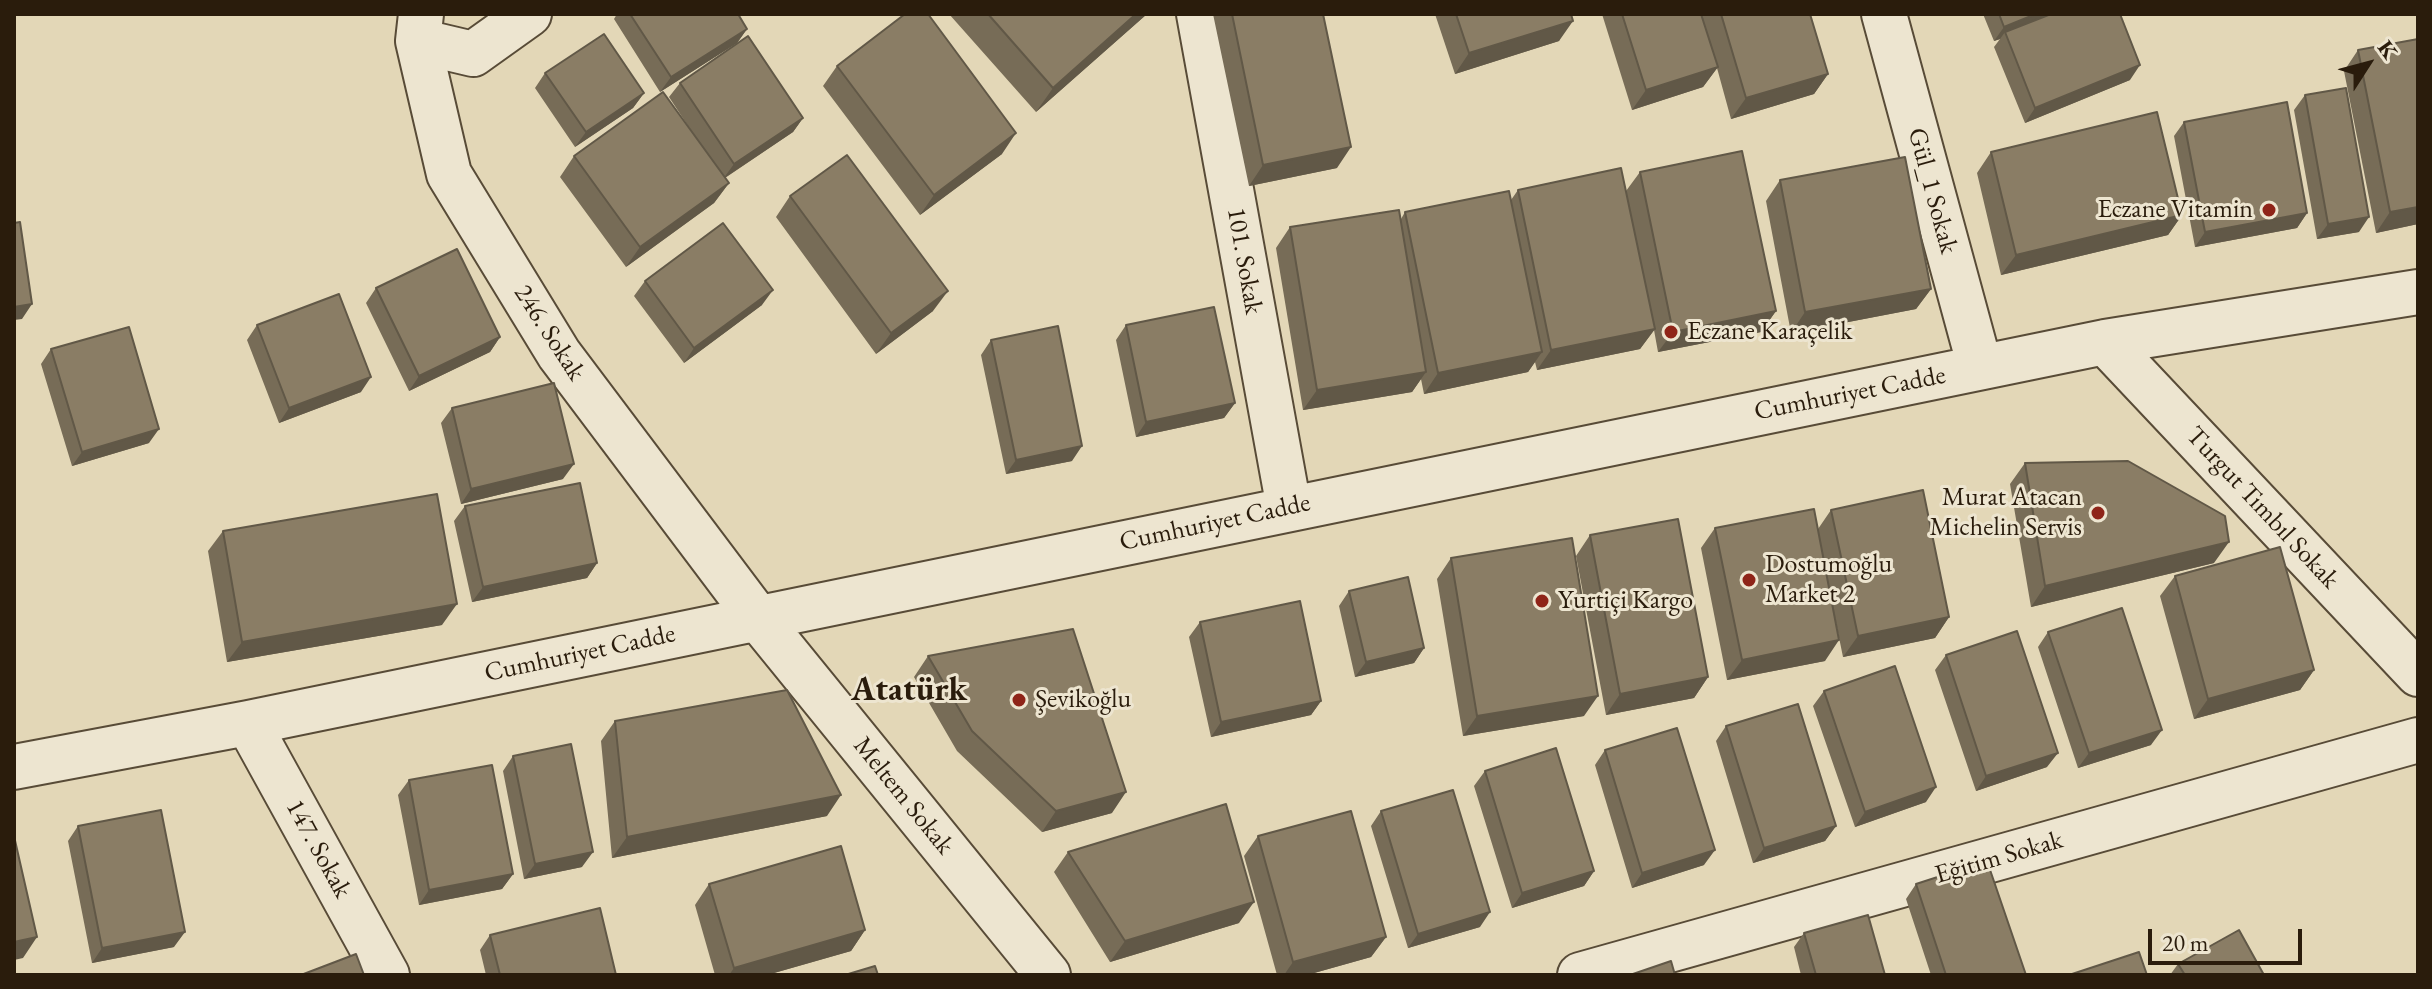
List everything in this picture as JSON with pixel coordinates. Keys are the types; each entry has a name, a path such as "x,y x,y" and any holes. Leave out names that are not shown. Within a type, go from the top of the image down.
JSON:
{"street":[{"path":"420,27 473,54 529,14"},
{"name":"101. Sokak","path":"1199,14 1289,508"},
{"name":"Gül_1 Sokak","path":"1884,14 1980,367"},
{"name":"246. Sokak","path":"420,27 449,174 559,354 757,617"},
{"name":"Cumhuriyet Cadde","path":"14,767 248,723 2105,342 2418,292"},
{"name":"Turgut Tımbıl Sokak","path":"2105,342 2418,674"},
{"name":"Meltem Sokak","path":"757,617 1048,975"},
{"name":"147. Sokak","path":"248,723 387,975"},
{"name":"Eğitim Sokak","path":"1580,975 2418,740"}],"building":[{"path":"630,14 738,14 747,29 671,77"},
{"path":"905,14 928,14 1016,133 934,195 837,66"},
{"path":"988,14 1136,14 1053,88"},
{"path":"1232,14 1323,14 1351,147 1263,165"},
{"path":"1456,14 1571,14 1573,21 1469,53"},
{"path":"1622,14 1701,14 1718,67 1646,90"},
{"path":"1721,14 1810,14 1828,74 1746,98"},
{"path":"1999,14 2036,14 2004,27"},
{"path":"2051,14 2120,14 2140,65 2035,108 2005,32"},
{"path":"604,34 644,93 586,132 545,73"},
{"path":"748,36 803,118 734,164 680,83"},
{"path":"2418,39 2418,207 2390,212 2358,50"},
{"path":"2346,88 2369,217 2328,224 2305,95"},
{"path":"663,92 729,183 640,247 574,156"},
{"path":"2287,102 2307,213 2205,232 2184,122"},
{"path":"2157,112 2182,215 2016,255 1991,152"},
{"path":"1742,151 1776,311 1673,332 1640,172"},
{"path":"847,155 948,291 891,333 790,196"},
{"path":"1905,157 1931,289 1805,312 1780,180"},
{"path":"1621,168 1655,329 1551,350 1518,190"},
{"path":"1509,191 1542,352 1438,373 1405,212"},
{"path":"1399,210 1426,372 1317,390 1290,227"},
{"path":"20,222 32,304 14,307 14,223"},
{"path":"723,223 773,290 694,348 645,281"},
{"path":"457,249 500,337 419,376 376,288"},
{"path":"339,294 371,377 289,408 257,325"},
{"path":"1214,307 1235,403 1146,422 1126,325"},
{"path":"1058,326 1082,446 1016,460 991,340"},
{"path":"129,327 159,429 82,452 51,349"},
{"path":"554,383 574,464 471,489 452,408"},
{"path":"2128,461 2225,516 2229,542 2045,586 2025,463"},
{"path":"580,483 597,563 483,587 465,506"},
{"path":"1923,490 1949,617 1858,636 1831,510"},
{"path":"437,494 457,604 242,642 223,531"},
{"path":"1814,509 1839,640 1742,660 1715,528"},
{"path":"1678,519 1708,677 1620,694 1590,535"},
{"path":"1572,538 1598,696 1477,716 1451,558"},
{"path":"2280,547 2314,670 2208,699 2175,576"},
{"path":"1408,577 1424,648 1366,662 1349,591"},
{"path":"1300,601 1321,701 1221,722 1200,622"},
{"path":"2122,608 2162,730 2089,753 2048,632"},
{"path":"1073,629 1126,792 1056,811 972,731 928,656"},
{"path":"2017,631 2058,753 1986,776 1946,655"},
{"path":"1895,666 1936,787 1865,812 1824,691"},
{"path":"787,690 841,795 627,837 615,721"},
{"path":"1798,704 1836,826 1764,848 1726,726"},
{"path":"1677,728 1715,850 1642,873 1605,750"},
{"path":"571,744 593,852 535,864 513,756"},
{"path":"1556,748 1594,871 1522,893 1485,771"},
{"path":"492,765 513,874 429,890 409,780"},
{"path":"1453,790 1490,912 1418,934 1381,811"},
{"path":"1226,804 1254,902 1125,941 1068,852"},
{"path":"161,810 185,932 102,948 78,826"},
{"path":"1351,811 1386,937 1293,962 1258,836"},
{"path":"14,836 37,937 14,942"},
{"path":"841,846 865,930 734,968 709,884"},
{"path":"1987,861 2026,975 1946,975 1916,884"},
{"path":"600,908 616,975 500,975 490,935"},
{"path":"1868,915 1885,975 1816,975 1804,933"},
{"path":"2239,930 2264,975 2185,975 2178,964"},
{"path":"2139,952 2147,975 2069,975"},
{"path":"356,954 364,975 301,975"},
{"path":"1671,961 1675,975 1630,975"},
{"path":"875,966 878,975 845,975"}],"place":[{"name":"Eczane Vitamin","path":"2269,210"},
{"name":"Eczane Karaçelik","path":"1671,332"},
{"name":"Murat Atacan Michelin Servis","path":"2098,513"},
{"name":"Dostumoğlu Market 2","path":"1749,580"},
{"name":"Yurtiçi Kargo","path":"1542,601"},
{"name":"Şevikoğlu","path":"1019,700"}],"district":[{"name":"Atatürk","path":"909,691"}]}
